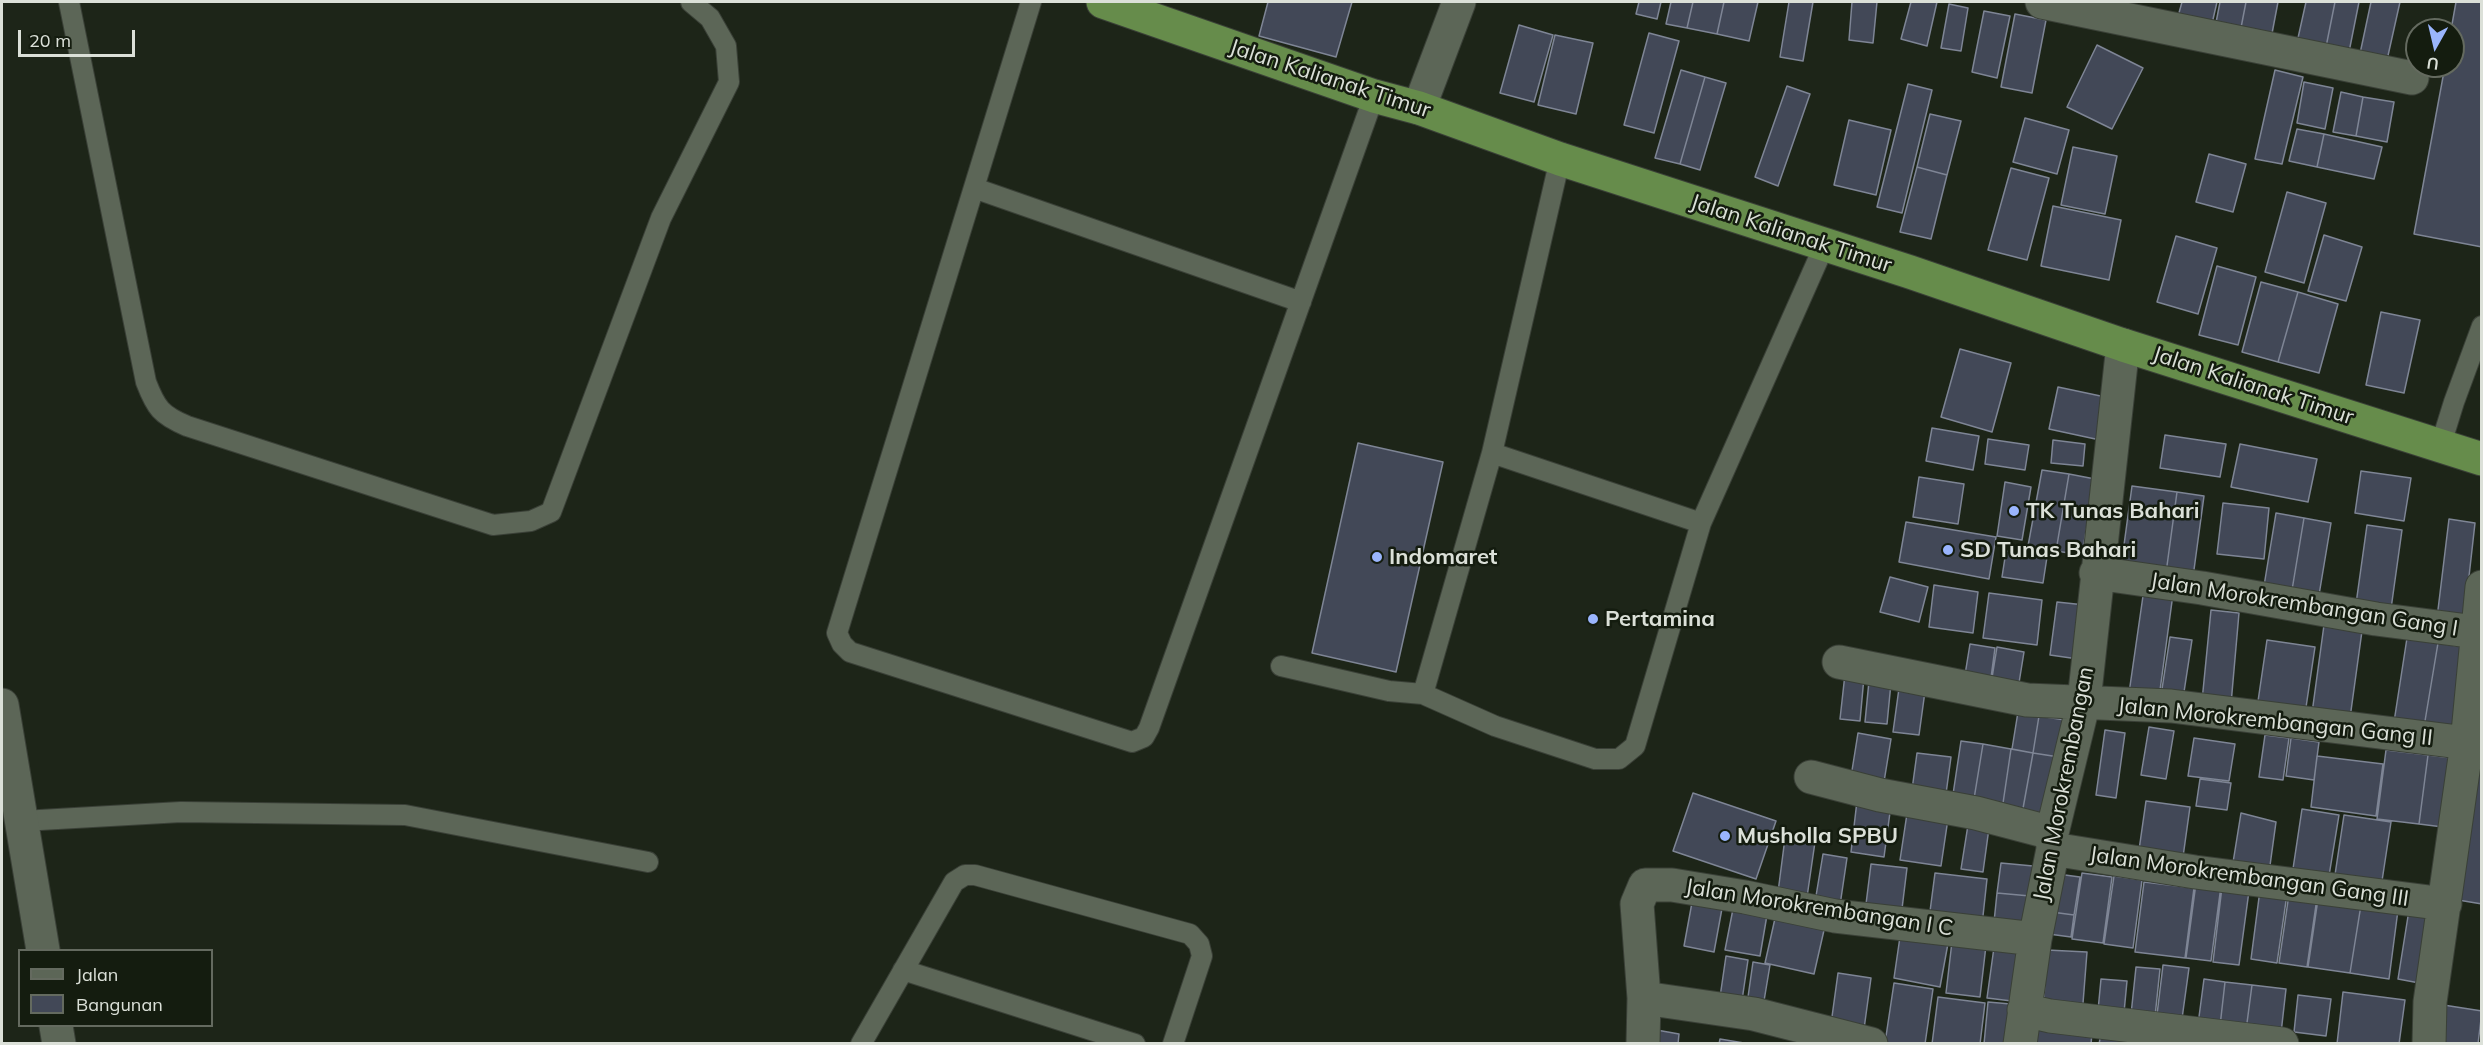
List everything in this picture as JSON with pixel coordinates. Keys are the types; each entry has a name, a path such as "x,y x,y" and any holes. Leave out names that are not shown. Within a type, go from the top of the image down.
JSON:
{"highway":[{"name":"Jalan Kalianak Timur","path":"1103,2 1374,96 1419,108 1560,159 1825,244 2123,345 2481,459"}],"street":[{"path":"1419,108 1459,2"},
{"path":"2042,2 2405,77"},
{"name":"Jalan Morokrembangan","path":"2020,1044 2052,841 2084,701 2123,345"},
{"name":"Jalan Morokrembangan Gang I","path":"2097,573 2202,588 2376,620 2476,632"},
{"path":"2429,1044 2430,1002 2467,743 2481,587"},
{"name":"Jalan Morokrembangan Gang II","path":"1839,662 2027,700 2170,706 2467,743"},
{"path":"2,705 43,949"},
{"name":"Jalan Morokrembangan Gang III","path":"1811,777 1880,795 1976,813 2052,841 2195,872 2445,904"},
{"name":"Jalan Morokrembangan I C","path":"1644,998 1637,904 1645,885 1672,885 1745,897 1835,916 2035,939"},
{"path":"1642,1044 1644,998 1754,1014 1871,1044"},
{"path":"2024,1010 2061,1018 2173,1029 2282,1044"},
{"path":"56,1027 59,1044"}],"lane":[{"path":"69,2 146,382 155,404 167,418 187,426 493,525 531,521 551,512 661,218 729,82 726,46 710,18 691,2"},
{"path":"1031,2 837,633 842,644 850,652 1132,742 1144,737 1153,717 1374,96"},
{"path":"1423,694 1492,453 1560,159"},
{"path":"974,188 1300,302"},
{"path":"1281,666 1389,691 1423,694 1495,726 1595,759 1619,759 1635,746 1701,523 1825,244"},
{"path":"2440,447 2481,326"},
{"path":"1492,453 1701,523"},
{"path":"22,821 181,812 405,815 648,862"},
{"path":"861,1044 954,882 965,875 987,878 1190,934 1199,944 1202,956 1173,1044"},
{"path":"903,969 1135,1044"}],"building":[{"path":"1268,2 1352,2 1336,57 1259,36"},
{"path":"1639,2 1661,2 1657,19 1636,14"},
{"path":"1671,2 1693,2 1687,28 1666,24"},
{"path":"1693,2 1724,2 1717,34 1687,28"},
{"path":"1724,2 1758,2 1749,41 1717,34"},
{"path":"1789,2 1813,2 1803,61 1780,57"},
{"path":"1852,2 1877,2 1873,43 1849,40"},
{"path":"1911,2 1937,2 1927,46 1901,39"},
{"path":"2182,2 2217,2 2211,28 2177,20"},
{"path":"2220,2 2246,2 2239,38 2214,33"},
{"path":"2246,2 2278,2 2270,44 2239,38"},
{"path":"2306,2 2335,2 2325,52 2296,47"},
{"path":"2335,2 2359,2 2348,57 2325,52"},
{"path":"2371,2 2400,2 2385,69 2358,63"},
{"path":"2456,2 2482,2 2482,247 2414,234 2443,78 2465,78 2465,18 2453,18"},
{"path":"1949,4 1968,8 1961,51 1941,48"},
{"path":"1984,11 2010,16 1997,78 1972,72"},
{"path":"2015,14 2046,20 2032,93 2001,87"},
{"path":"1519,25 1553,35 1534,102 1500,93"},
{"path":"1649,33 1679,41 1654,133 1624,125"},
{"path":"1555,35 1593,43 1576,114 1538,105"},
{"path":"2097,45 2143,68 2112,129 2067,107"},
{"path":"1681,70 1705,77 1680,164 1655,158"},
{"path":"2275,70 2303,77 2282,164 2255,159"},
{"path":"1705,77 1726,83 1700,170 1680,164"},
{"path":"2304,82 2333,88 2325,129 2297,123"},
{"path":"1908,84 1932,90 1902,213 1877,207"},
{"path":"1787,86 1810,94 1778,186 1755,177"},
{"path":"2341,92 2363,97 2356,136 2333,132"},
{"path":"2363,97 2394,102 2387,142 2356,136"},
{"path":"1930,114 1961,121 1947,175 1917,167"},
{"path":"2025,118 2069,130 2057,174 2013,162"},
{"path":"1849,120 1891,130 1876,195 1834,185"},
{"path":"2297,129 2324,134 2317,167 2289,161"},
{"path":"2324,134 2382,147 2374,179 2317,167"},
{"path":"2073,147 2117,156 2105,214 2061,205"},
{"path":"2209,154 2246,164 2233,212 2196,202"},
{"path":"1917,167 1947,175 1931,239 1900,232"},
{"path":"2011,168 2049,178 2027,260 1988,250"},
{"path":"2287,192 2326,203 2304,283 2265,272"},
{"path":"2053,206 2121,220 2109,280 2041,266"},
{"path":"2324,235 2362,247 2346,301 2308,291"},
{"path":"2176,236 2217,248 2198,314 2157,302"},
{"path":"2217,266 2256,277 2238,345 2199,335"},
{"path":"2261,282 2298,292 2278,362 2242,352"},
{"path":"2298,292 2338,304 2319,373 2278,362"},
{"path":"2381,312 2420,320 2404,393 2366,385"},
{"path":"1960,349 2011,363 1992,432 1941,417"},
{"path":"2058,387 2110,398 2100,440 2049,429"},
{"path":"1932,428 1979,436 1973,470 1926,461"},
{"path":"2165,435 2226,444 2220,477 2160,468"},
{"path":"1988,439 2029,445 2025,470 1985,464"},
{"path":"2053,440 2085,444 2083,466 2051,463"},
{"name":"Indomaret","path":"1358,443 1443,462 1396,672 1312,653"},
{"path":"2240,444 2317,459 2308,502 2231,487"},
{"path":"2042,470 2069,474 2056,551 2028,546"},
{"path":"2361,471 2411,478 2404,521 2355,513"},
{"path":"2069,474 2095,479 2082,555 2056,551"},
{"path":"1919,477 1964,484 1958,524 1913,517"},
{"name":"TK Tunas Bahari","path":"2005,482 2031,487 2022,540 1997,536"},
{"path":"2132,486 2177,492 2166,573 2121,567"},
{"path":"2177,492 2204,496 2193,577 2166,573"},
{"path":"2223,503 2269,508 2264,559 2217,554"},
{"path":"2276,513 2304,518 2291,596 2263,592"},
{"path":"2304,518 2331,523 2318,601 2291,596"},
{"path":"2449,519 2475,523 2464,621 2437,618"},
{"name":"SD Tunas Bahari","path":"1906,522 1996,537 1989,579 1899,562"},
{"path":"2367,525 2402,530 2390,616 2355,611"},
{"path":"2006,551 2047,557 2043,583 2002,577"},
{"path":"1890,577 1928,587 1919,622 1880,612"},
{"path":"1934,585 1978,592 1973,633 1929,627"},
{"path":"2144,589 2173,594 2158,705 2128,700"},
{"path":"1989,593 2042,600 2037,645 1983,638"},
{"path":"2057,602 2085,605 2078,659 2050,655"},
{"path":"2211,610 2239,613 2231,704 2202,701"},
{"path":"2324,625 2362,631 2350,718 2312,713"},
{"path":"2170,637 2192,640 2182,705 2160,702"},
{"path":"2407,638 2438,643 2424,727 2394,722"},
{"path":"2267,640 2315,647 2305,714 2257,708"},
{"path":"2438,643 2470,648 2457,732 2424,727"},
{"path":"1970,644 1995,648 1990,685 1964,681"},
{"path":"1997,647 2024,652 2018,689 1991,684"},
{"path":"1845,674 1864,677 1860,721 1840,719"},
{"path":"1869,681 1891,683 1887,724 1865,722"},
{"path":"1900,681 1926,684 1919,735 1893,732"},
{"path":"2018,712 2039,716 2033,753 2012,749"},
{"path":"2039,716 2065,720 2059,757 2033,753"},
{"path":"2149,727 2174,731 2166,779 2141,775"},
{"path":"2105,730 2125,733 2116,798 2096,795"},
{"path":"1858,733 1891,739 1883,788 1850,783"},
{"path":"2265,735 2289,738 2283,780 2259,777"},
{"path":"2194,738 2235,744 2229,781 2188,776"},
{"path":"2291,738 2319,742 2314,780 2286,776"},
{"path":"1961,741 1983,744 1973,805 1952,801"},
{"path":"1983,744 2011,749 2002,810 1973,805"},
{"path":"2011,749 2033,753 2022,814 2002,810"},
{"path":"2386,750 2428,755 2419,824 2377,819"},
{"path":"1917,753 1951,757 1945,801 1911,797"},
{"path":"2033,753 2059,757 2048,818 2022,814"},
{"path":"2428,755 2460,759 2451,828 2419,824"},
{"path":"2317,756 2383,764 2376,816 2311,807"},
{"path":"2482,756 2482,904 2452,899"},
{"path":"2200,779 2231,783 2227,810 2196,806"},
{"name":"Musholla SPBU","path":"1693,793 1776,821 1756,879 1673,851"},
{"path":"1857,801 1891,805 1884,857 1851,852"},
{"path":"2146,801 2190,807 2182,864 2138,857"},
{"path":"1908,807 1949,812 1941,866 1900,860"},
{"path":"2302,809 2339,815 2327,888 2291,882"},
{"path":"2241,813 2276,822 2268,880 2231,875"},
{"path":"2344,815 2391,822 2380,894 2333,888"},
{"path":"1968,825 1989,828 1983,872 1961,869"},
{"path":"1785,838 1815,842 1806,904 1777,900"},
{"path":"1823,854 1847,858 1839,912 1814,908"},
{"path":"2001,863 2033,866 2030,896 1997,893"},
{"path":"1871,864 1907,868 1901,917 1865,912"},
{"path":"1935,873 1987,879 1982,925 1929,919"},
{"path":"2050,873 2080,877 2074,915 2044,911"},
{"path":"2082,873 2112,877 2103,943 2072,939"},
{"path":"2114,876 2142,880 2133,948 2104,944"},
{"path":"2144,882 2194,888 2185,958 2135,952"},
{"path":"2196,883 2221,886 2211,961 2186,958"},
{"path":"2222,887 2249,891 2239,965 2213,962"},
{"path":"2260,890 2287,894 2277,963 2251,959"},
{"path":"1997,893 2030,896 2026,926 1994,922"},
{"path":"2289,894 2317,898 2307,967 2279,963"},
{"path":"1693,897 1723,903 1714,952 1684,946"},
{"path":"2318,899 2361,905 2350,973 2308,967"},
{"path":"1778,905 1827,917 1814,974 1765,963"},
{"path":"2361,905 2398,910 2389,979 2350,973"},
{"path":"1733,909 1767,915 1760,956 1725,950"},
{"path":"2409,910 2440,915 2430,985 2398,979"},
{"path":"2044,911 2074,915 2071,937 2041,933"},
{"path":"1901,930 1949,938 1940,987 1894,978"},
{"path":"1953,933 1987,937 1980,997 1946,993"},
{"path":"1995,940 2027,944 2020,1002 1987,998"},
{"path":"2047,950 2087,952 2082,1016 2043,1013"},
{"path":"1726,956 1748,960 1741,1007 1719,1004"},
{"path":"1753,962 1770,965 1762,1013 1746,1011"},
{"path":"2163,965 2189,968 2181,1026 2156,1023"},
{"path":"2136,967 2160,969 2154,1026 2130,1024"},
{"path":"1838,973 1871,978 1864,1029 1831,1024"},
{"path":"2101,979 2127,981 2123,1023 2097,1021"},
{"path":"2204,979 2225,982 2219,1035 2197,1032"},
{"path":"2225,982 2252,985 2245,1038 2219,1035"},
{"path":"1894,983 1933,989 1925,1044 1885,1043"},
{"path":"2252,985 2286,989 2280,1042 2245,1038"},
{"path":"2343,992 2405,1000 2399,1044 2337,1044"},
{"path":"2298,995 2331,999 2326,1036 2294,1032"},
{"path":"1938,997 1985,1003 1980,1044 1932,1044"},
{"path":"1988,1002 2022,1005 2018,1044 1984,1044"},
{"path":"2437,1004 2482,1011 2478,1044 2431,1044"},
{"path":"2029,1024 2092,1033 2091,1044 2027,1044"},
{"path":"1651,1029 1679,1034 1678,1044 1649,1044"},
{"path":"2101,1034 2127,1038 2126,1044 2099,1044"},
{"path":"1720,1039 1750,1044 1719,1044"}],"place":[{"name":"TK Tunas Bahari","path":"2014,511"},
{"name":"SD Tunas Bahari","path":"1948,550"},
{"name":"Indomaret","path":"1377,557"},
{"name":"Pertamina","path":"1593,619"},
{"name":"Musholla SPBU","path":"1725,836"}]}
